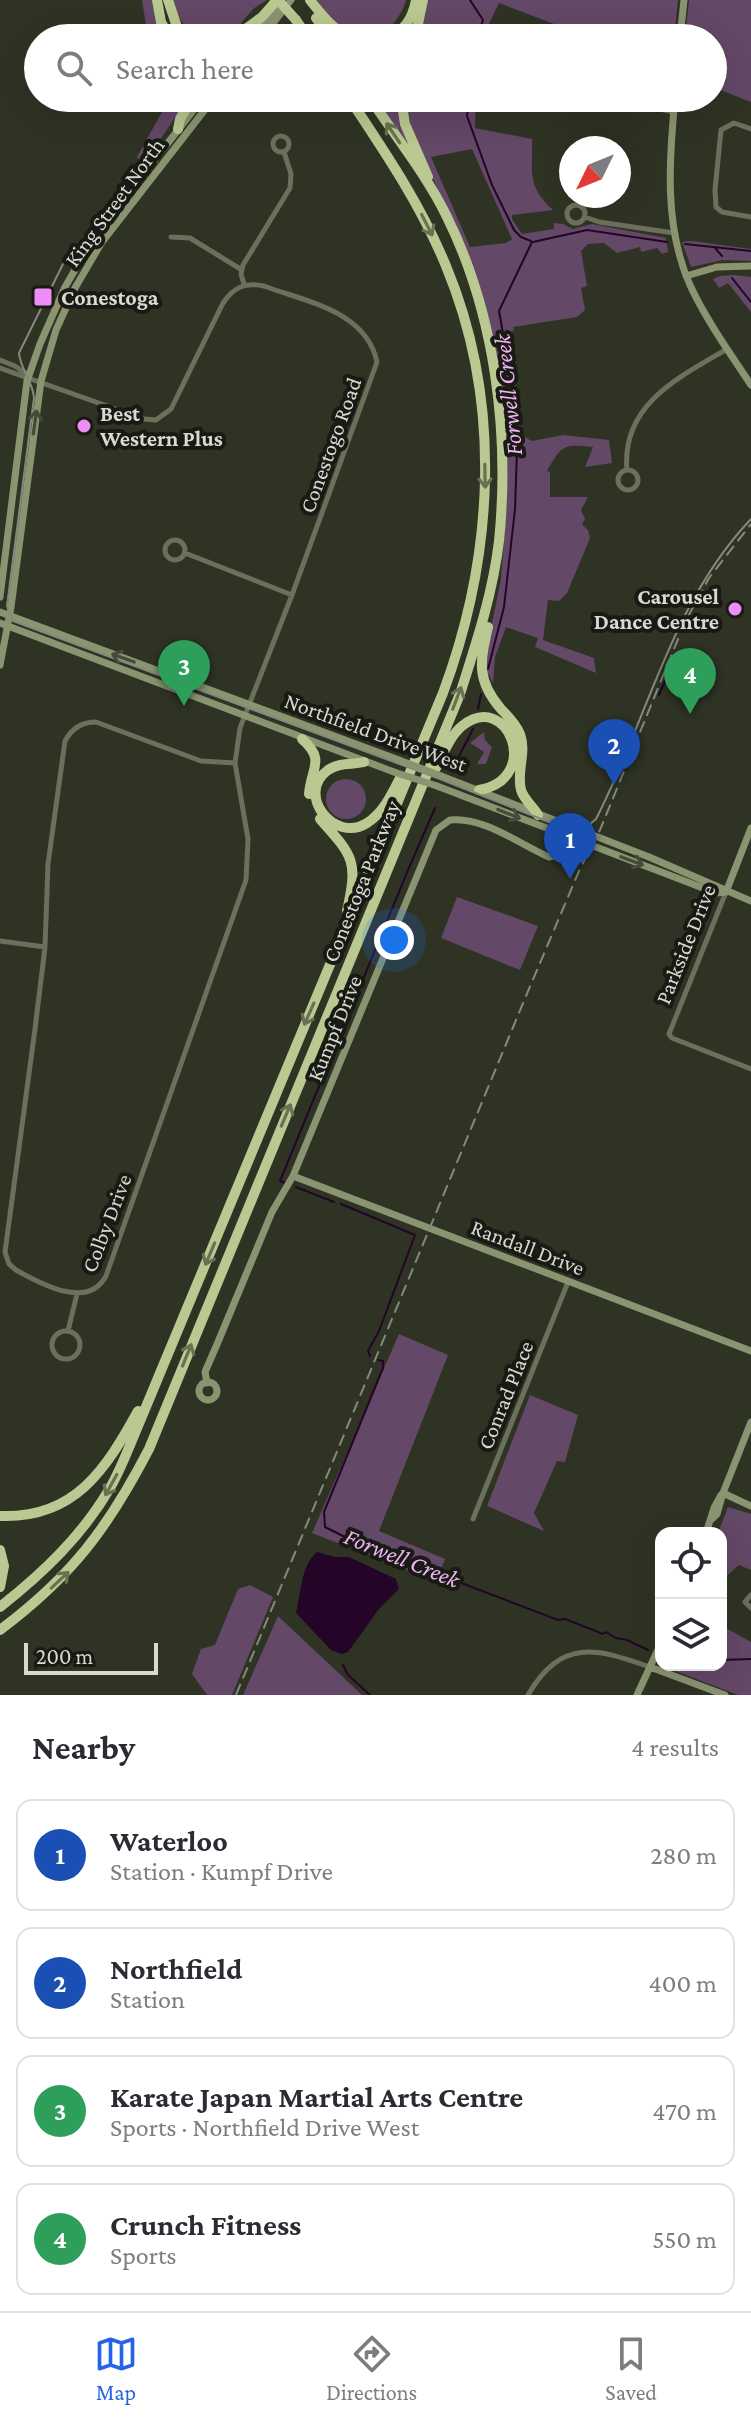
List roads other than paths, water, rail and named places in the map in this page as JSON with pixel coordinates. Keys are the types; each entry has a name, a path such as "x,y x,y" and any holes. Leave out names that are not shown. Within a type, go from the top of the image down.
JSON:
{"highway":[{"path":"157,0 162,24"},
{"path":"168,0 175,24"},
{"path":"252,24 280,0 299,24"},
{"path":"406,24 416,0"},
{"path":"418,24 423,0"},
{"path":"309,2 322,24"},
{"path":"309,2 328,24"},
{"path":"178,129 184,112"},
{"name":"Conestoga Parkway","path":"0,1607 53,1561 93,1514 116,1476 428,727 457,654 479,563 485,502 485,445 481,403 461,311 446,267 398,172 358,112"},
{"name":"Conestoga Parkway","path":"0,1630 74,1566 126,1493 149,1449 460,694 478,637 495,562 502,497 498,395 488,339 478,300 446,215 379,112"},
{"path":"403,112 405,124 446,215"},
{"path":"495,562 496,581 481,671 493,700 521,737 521,788 538,815"},
{"path":"407,823 455,733 468,722 486,718 508,730 515,749 514,760 493,787 479,790"},
{"path":"364,762 333,767 324,773 318,783 315,794 318,807 338,827 357,828 376,816 428,727"},
{"path":"302,739 317,758 309,791 312,808 352,860 352,887 340,943"},
{"path":"0,1516 39,1512 81,1492 115,1453 164,1362"},
{"path":"0,1550 4,1566 0,1587"}],"main road":[{"path":"262,24 280,0"},
{"path":"273,24 291,0"},
{"path":"681,24 684,0"},
{"name":"King Street North","path":"0,597 28,376 65,287 93,239 192,112"},
{"name":"King Street North","path":"0,665 4,614 41,381 65,308 98,248 203,112"},
{"path":"673,112 670,197 686,276 751,385"},
{"path":"93,239 98,248"},
{"path":"686,276 717,267 751,266"},
{"name":"Northfield Drive West","path":"4,614 479,790 751,901"},
{"name":"Northfield Drive West","path":"3,625 716,893 726,892"},
{"name":"Kumpf Drive","path":"207,1383 205,1372 272,1212 293,1176 436,830 450,820 472,822 509,836 549,857 561,854 570,838"},
{"name":"Parkside Drive","path":"726,892 751,828"},
{"path":"604,851 608,841"},
{"path":"657,861 659,871"},
{"name":"Randall Drive","path":"293,1176 751,1351"},
{"path":"709,1527 751,1422"},
{"path":"723,1493 751,1506"},
{"path":"637,1695 655,1656"},
{"path":"650,1667 725,1695"}],"street":[{"path":"751,129 734,123 721,130 715,188 716,207 722,212 751,217"},
{"path":"0,368 144,419 163,417 171,409 223,303 244,284 242,270 290,188 291,174 284,152"},
{"path":"585,217 599,222 675,233"},
{"path":"171,237 190,238 242,270"},
{"name":"Conestogo Road","path":"244,284 264,286 349,319 369,338 377,362 249,705"},
{"path":"627,470 627,440 641,411 674,382 727,349"},
{"path":"0,360 28,376"},
{"path":"627,470 634,472 638,478 630,490 620,486 618,479 627,470"},
{"path":"185,553 292,595"},
{"name":"Colby Drive","path":"235,763 201,761 96,722 86,722 73,730 65,741 48,864 45,947 5,1252 9,1264 16,1270 77,1294 91,1292 106,1276 246,880 248,839 235,763 240,728 249,705"},
{"name":"Parkside Drive","path":"726,892 669,1034 672,1038 751,1069"},
{"path":"0,941 45,947"},
{"name":"Conrad Place","path":"473,1519 568,1282"},
{"path":"68,1331 77,1294"},
{"path":"68,1331 78,1337 81,1347 74,1357 64,1359 54,1352 52,1341 58,1333 68,1331"},
{"path":"751,1595 745,1600 751,1608"},
{"path":"528,1695 551,1665 581,1652 608,1652 650,1667"}],"waterway":[{"name":"Forwell Creek","path":"470,0 483,20 482,24"},
{"name":"Forwell Creek","path":"467,112 492,185 514,230 531,241"},
{"path":"533,242 587,230 667,242"},
{"name":"Forwell Creek","path":"488,669 504,607 515,509 517,450 510,372 499,311 532,242"},
{"path":"685,244 751,251"},
{"path":"715,248 722,256"},
{"path":"732,278 751,302"},
{"path":"659,695 677,653"},
{"name":"Forwell Creek","path":"478,709 481,694"},
{"name":"Forwell Creek","path":"456,762 473,729"},
{"name":"Forwell Creek","path":"285,1183 280,1181 435,808"},
{"name":"Forwell Creek","path":"296,1187 334,1202"},
{"name":"Forwell Creek","path":"341,1204 415,1235 379,1331 368,1351 370,1356"},
{"name":"Forwell Creek","path":"378,1360 383,1361 383,1368 324,1512 325,1527 357,1543 558,1620 565,1619 603,1634 606,1632 648,1650"},
{"name":"Forwell Creek","path":"727,1660 751,1659"},
{"path":"343,1665 348,1675 370,1695"}],"tram line":[{"path":"63,264 19,353 34,398 7,606 13,621 569,830 583,830 596,819 663,663 700,587 751,519"}],"railway":[{"path":"236,1695 685,622 709,578 751,524"}],"place":[{"name":"Conestoga","path":"43,297"},
{"name":"Best Western Plus","path":"84,426"},
{"name":"Carousel Dance Centre","path":"735,609"},
{"name":"Karate Japan Martial Arts Centre","path":"184,706"},
{"name":"Crunch Fitness","path":"690,714"},
{"name":"Northfield","path":"614,785"},
{"name":"Waterloo","path":"570,879"}]}
